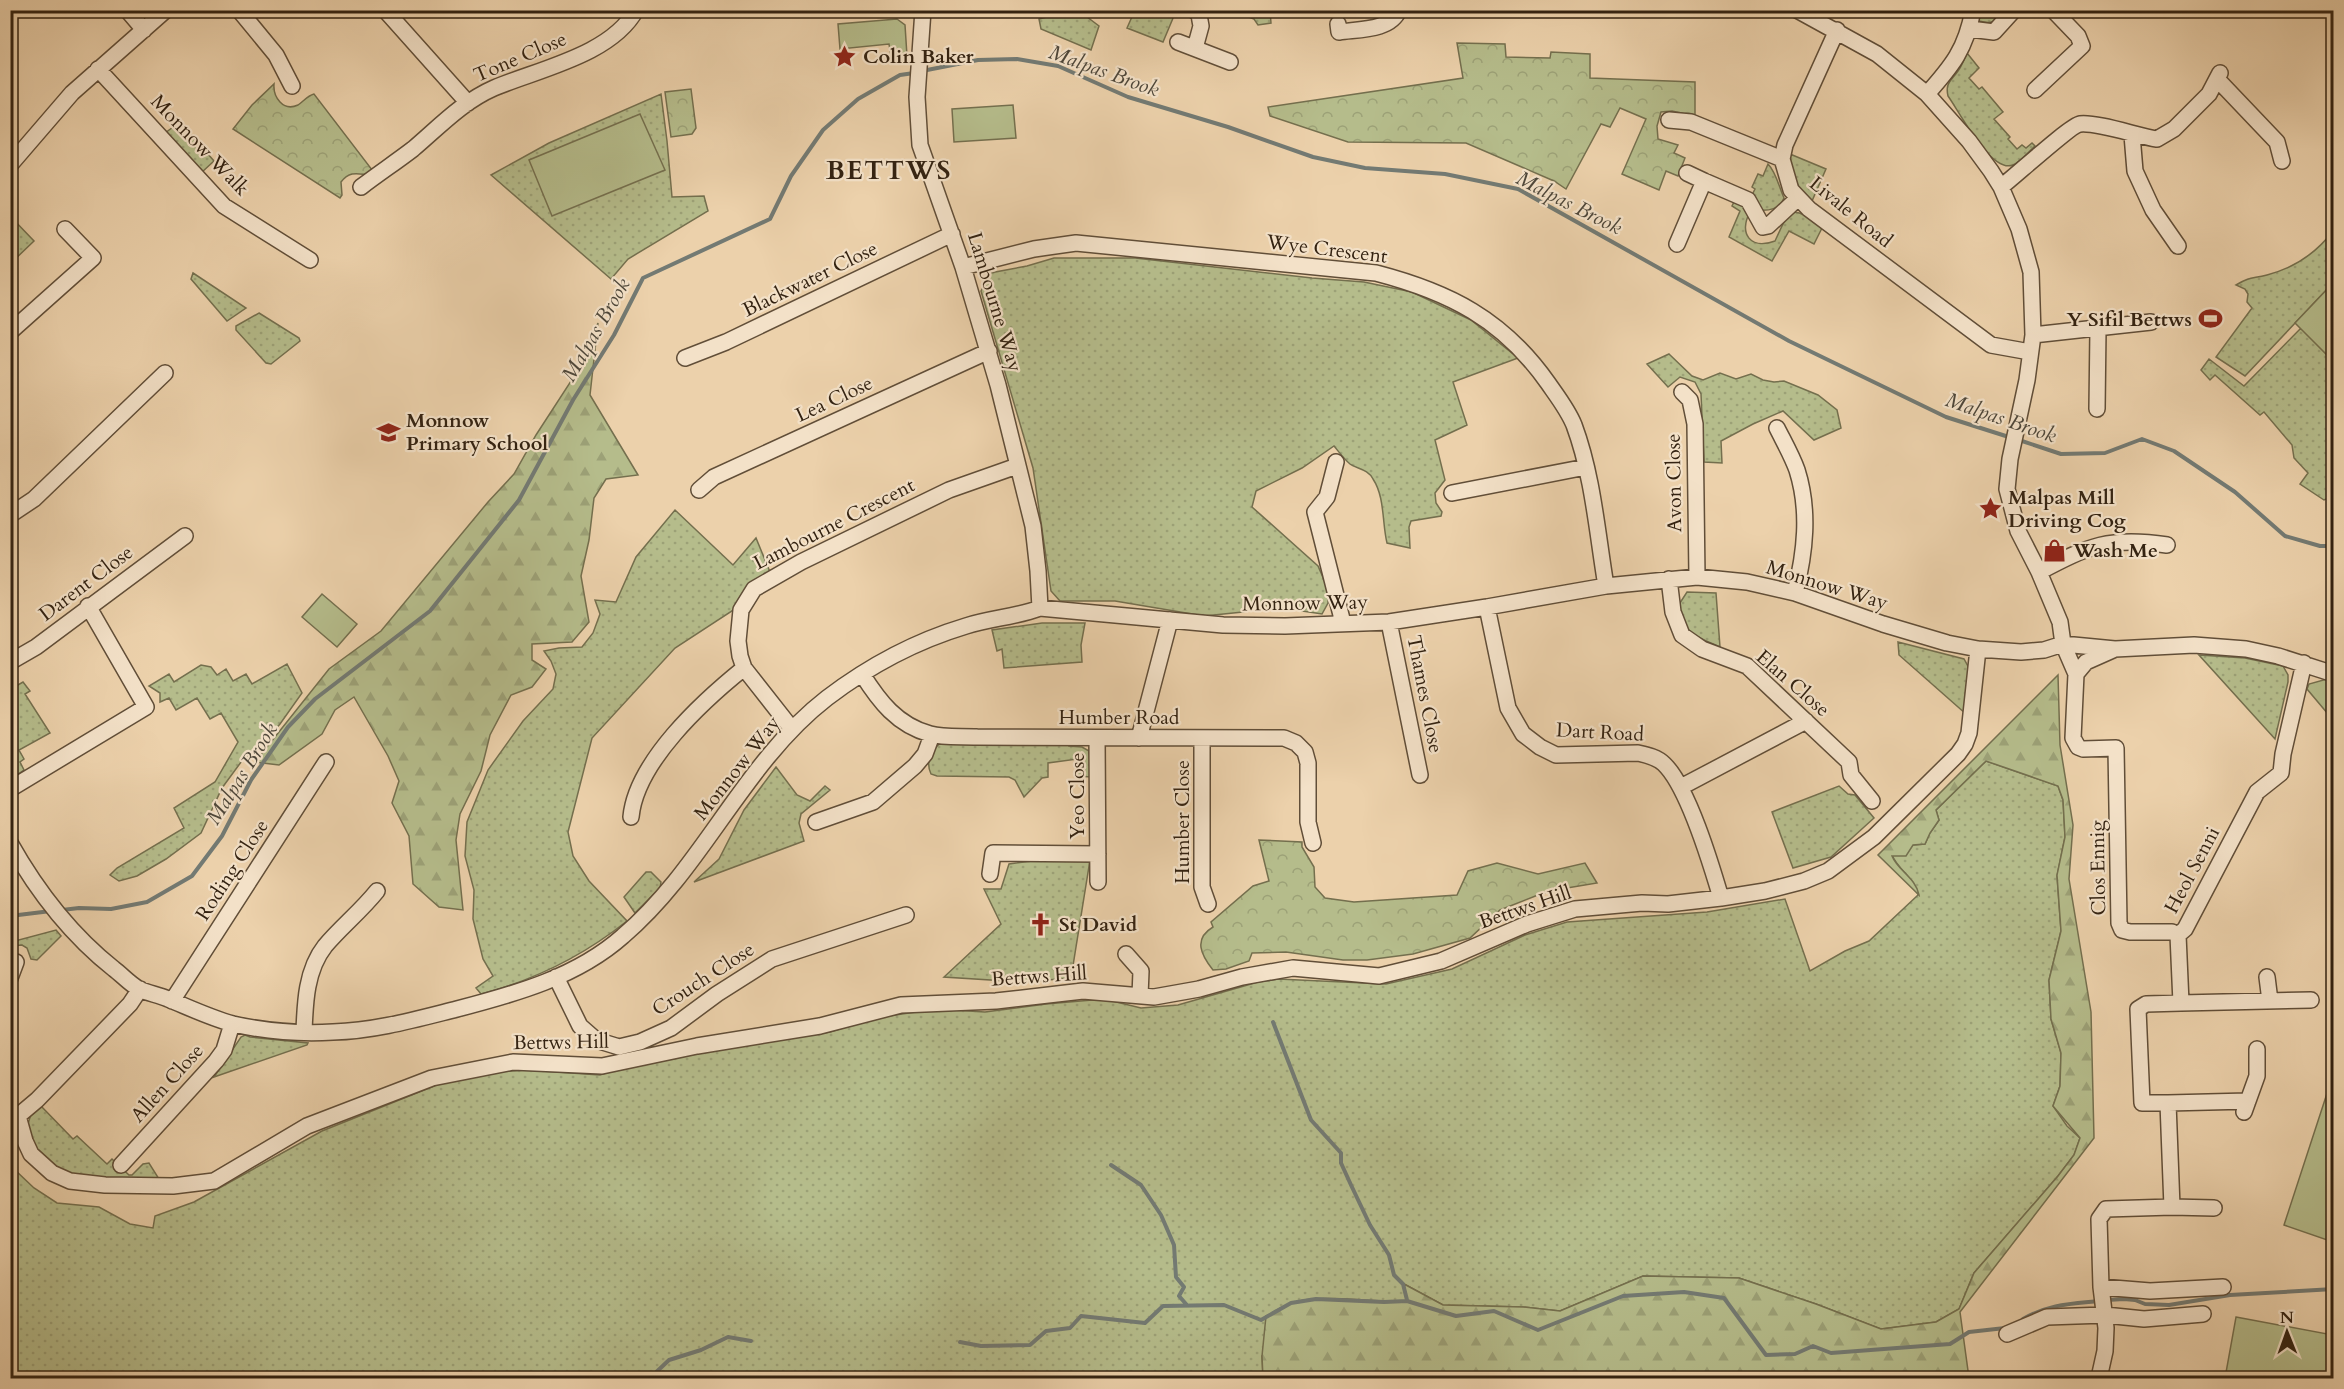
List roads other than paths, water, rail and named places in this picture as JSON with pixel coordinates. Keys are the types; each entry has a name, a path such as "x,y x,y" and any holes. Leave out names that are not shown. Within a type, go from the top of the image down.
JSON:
{"street":[{"path":"127,10 144,30"},
{"path":"13,157 72,93 166,10"},
{"path":"239,10 276,55 292,86"},
{"path":"385,10 468,103"},
{"name":"Tone Close","path":"361,187 413,149 436,127 468,103 491,90 584,53 614,38 636,10"},
{"name":"Lambourne Way","path":"923,10 917,81 917,127 920,145 952,234 989,351 1033,526 1040,608"},
{"path":"1194,10 1199,15 1201,26 1195,48"},
{"path":"1338,24 1339,32 1386,25 1396,18 1399,10"},
{"path":"1797,10 1877,54 1927,94 1969,141 2001,188 2019,229 2031,272 2032,335 2018,426 2010,459 2009,502 2018,531 2039,572 2060,622 2063,644 2076,674 2086,662 2115,649 2194,645 2246,649 2304,663 2334,674"},
{"path":"1927,94 1952,67 1962,49 1970,29 1972,10"},
{"path":"1970,29 1994,32 2014,10"},
{"path":"2035,90 2082,46 2078,36 2053,10"},
{"path":"1669,120 1692,122 1782,159 1785,145 1837,30"},
{"path":"1178,42 1230,62"},
{"name":"Monnow Walk","path":"98,69 224,206 310,260"},
{"path":"2001,188 2066,132 2079,124 2100,126 2157,139 2174,129 2209,94 2218,76 2277,142 2282,162"},
{"path":"2132,135 2135,171 2153,210 2178,246"},
{"name":"Livale Road","path":"1782,159 1787,181 1797,199 1991,345 2030,352"},
{"path":"1687,173 1748,200 1763,227 1768,226 1797,199"},
{"path":"1677,244 1704,181"},
{"path":"10,332 93,258 65,229"},
{"name":"Blackwater Close","path":"685,358 726,342 952,234"},
{"name":"Wye Crescent","path":"963,267 1034,249 1076,243 1376,273 1411,282 1453,300 1511,338 1537,368 1573,424 1586,466 1606,586"},
{"path":"2032,335 2151,322"},
{"path":"2097,409 2098,329"},
{"name":"Lea Close","path":"699,489 714,477 989,351"},
{"path":"10,515 34,499 165,373"},
{"name":"Avon Close","path":"1682,392 1690,400 1695,424 1697,578"},
{"path":"1777,428 1797,470 1805,513 1804,556 1795,593"},
{"path":"1336,462 1328,497 1315,512 1343,623"},
{"name":"Lambourne Crescent","path":"792,729 744,668 740,656 738,641 741,610 754,589 801,562 949,490 1017,466"},
{"path":"1452,493 1586,466"},
{"name":"Darent Close","path":"10,662 36,647 88,606 185,536"},
{"path":"2039,572 2074,554 2105,543 2144,542 2167,545"},
{"name":"Monnow Way","path":"13,853 64,921 94,953 140,989 232,1023 268,1030 304,1032 365,1029 428,1017 508,996 556,977 599,954 620,939 662,898 678,880 753,773 792,729 827,698 903,650 968,625 1040,608 1234,626 1282,627 1389,622 1606,586 1697,578 1747,582 1795,593 1883,624 1978,650 2021,652 2044,650 2063,644 2115,649"},
{"name":"Elan Close","path":"1669,579 1676,625 1682,635 1702,649 1747,666 1849,762 1851,775 1872,801"},
{"path":"10,789 146,707 88,606"},
{"name":"Dart Road","path":"1487,607 1508,708 1523,734 1540,747 1556,755 1638,753 1651,756 1663,763 1681,787 1711,864 1721,898"},
{"path":"1139,738 1170,620"},
{"name":"Thames Close","path":"1389,622 1420,775"},
{"name":"Bettws Hill","path":"14,1118 31,1154 52,1173 70,1181 105,1185 173,1186 214,1181 307,1126 432,1078 501,1064 513,1062 602,1066 697,1046 820,1026 901,1005 996,1001 1083,991 1154,997 1293,968 1379,976 1442,961 1527,924 1575,909 1642,903 1668,904 1765,891 1804,881 1828,871 1874,837 1958,754 1969,733 1978,650"},
{"name":"Heol Senni","path":"2181,1003 2178,935 2185,929 2257,792 2281,773 2283,754 2304,663"},
{"path":"631,817 633,800 652,764 680,729 744,668"},
{"name":"Humber Road","path":"862,674 874,694 892,714 912,727 932,735 1284,738 1296,743 1305,752 1308,762 1308,822 1312,843"},
{"name":"Clos Ennig","path":"2076,674 2073,738 2078,747 2083,749 2116,748 2119,923 2122,930 2130,932 2172,932 2178,935"},
{"path":"1681,787 1806,722"},
{"path":"816,822 873,802 915,766 925,754 932,735"},
{"name":"Yeo Close","path":"1097,738 1098,882"},
{"name":"Humber Close","path":"1202,738 1202,887 1208,904"},
{"name":"Roding Close","path":"172,1000 326,762"},
{"name":"Yeo Close","path":"990,874 993,853 1098,854"},
{"path":"304,1032 306,996 314,965 324,947 377,891"},
{"name":"Crouch Close","path":"556,977 580,1026 596,1040 619,1047 640,1042 671,1028 726,988 772,959 906,915"},
{"path":"1126,954 1141,971 1140,996"},
{"path":"10,978 16,962"},
{"path":"2267,977 2270,1001"},
{"path":"14,1118 37,1100 130,1004 140,989"},
{"path":"2257,1049 2257,1076 2246,1107 2142,1103 2138,1009 2146,1004 2311,1000"},
{"name":"Allen Close","path":"121,1165 216,1061 224,1050 232,1023"},
{"path":"2168,1103 2172,1207"},
{"path":"2099,1378 2105,1351 2099,1219 2106,1209 2214,1208"},
{"path":"2101,1289 2150,1291 2223,1287"},
{"path":"2007,1334 2047,1317 2104,1311 2144,1319 2203,1314"}],"waterway":[{"name":"Malpas Brook","path":"922,71 978,60 1017,59 1058,66 1128,97 1228,127 1313,157 1365,168 1445,174 1518,189 1789,341 1946,417 2012,438"},
{"name":"Malpas Brook","path":"62,910 111,909 147,902 192,876 222,836 251,780 288,727 315,699 430,611 519,500 573,400 614,335 643,278 770,219 791,176 823,130 858,99 900,75 914,73"},
{"name":"Malpas Brook","path":"2019,440 2061,454 2105,453 2142,439 2174,451 2235,492 2285,536 2320,546 2334,546"},
{"name":"Malpas Brook","path":"10,916 51,911"},
{"path":"1273,1022 1311,1120 1341,1153 1341,1163 1370,1225 1389,1255 1394,1275 1403,1284 1407,1300"},
{"path":"1111,1165 1141,1185 1161,1215 1174,1245 1176,1277 1184,1287 1179,1296 1186,1304"},
{"path":"2107,1300 2124,1299 2145,1304 2169,1305 2230,1295 2334,1289"},
{"path":"960,1342 981,1346 1030,1345 1046,1331 1070,1328 1081,1316 1145,1323 1163,1306 1224,1305 1261,1320 1291,1303 1316,1299 1407,1301 1456,1316 1494,1311 1538,1330 1623,1296 1684,1292 1724,1298 1766,1355 1795,1354 1813,1346 1831,1353 1950,1344 1969,1332 2005,1328"},
{"path":"2023,1319 2051,1308 2099,1301"},
{"path":"650,1378 669,1360 701,1350 728,1337 751,1341"}],"place":[{"name":"Colin Baker","path":"845,56"},
{"name":"Y Sifil Bettws","path":"2210,319"},
{"name":"Monnow Primary School","path":"388,432"},
{"name":"Malpas Mill Driving Cog","path":"1990,509"},
{"name":"Wash Me","path":"2055,550"},
{"name":"St David","path":"1041,924"}],"district":[{"name":"BETTWS","path":"889,170"}]}
